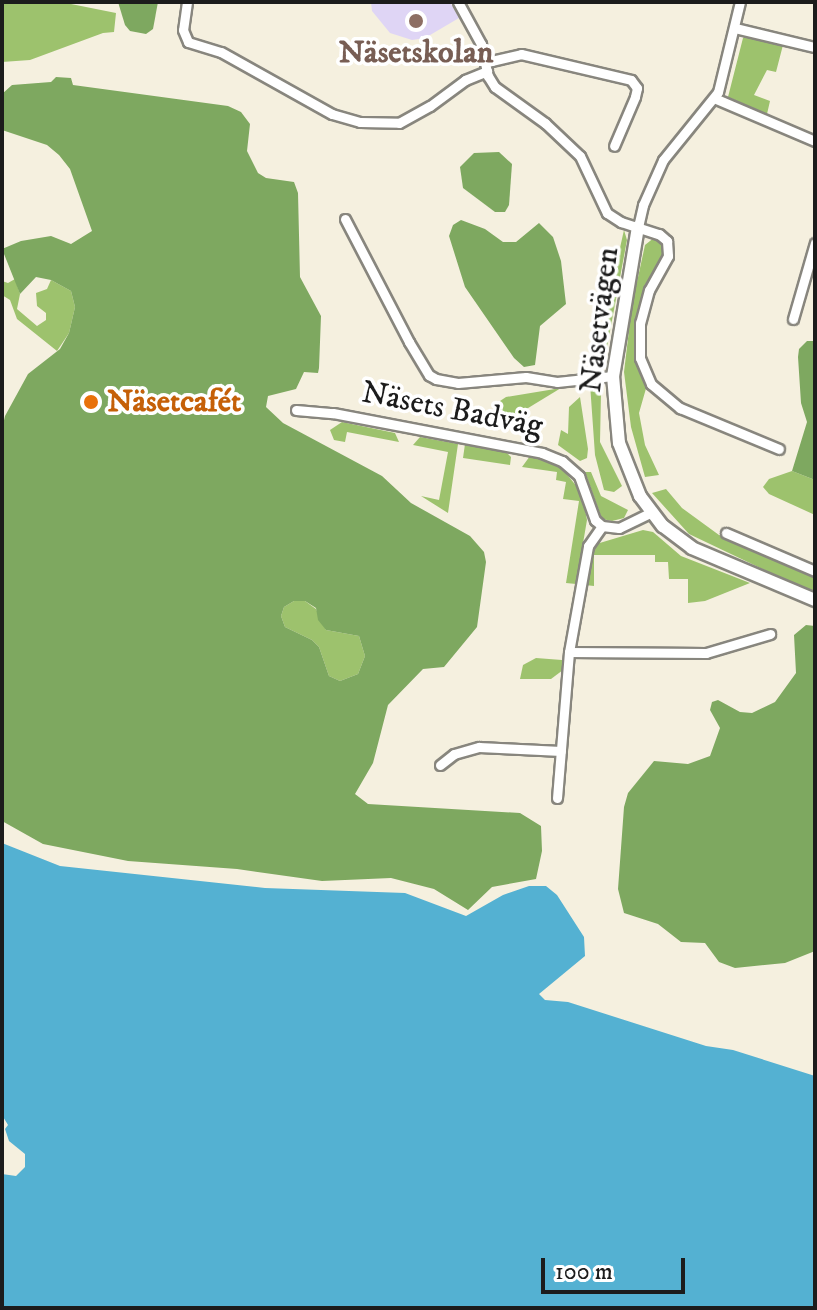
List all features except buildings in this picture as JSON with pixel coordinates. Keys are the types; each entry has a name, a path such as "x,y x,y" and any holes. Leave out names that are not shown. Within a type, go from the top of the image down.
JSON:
{"street":[{"path":"187,2 183,30 188,42 221,52 332,114 360,122 399,123 430,106 487,66 521,54 631,80 637,92 614,146"},
{"path":"458,2 495,87 531,112 580,156 607,213 665,238 669,251 649,290 640,323 640,358 646,377 680,408 779,449"},
{"path":"638,227 643,205 663,160 714,98 721,84 740,2"},
{"path":"735,28 815,47"},
{"path":"714,98 815,141"},
{"path":"345,219 409,342 436,379 458,383 526,377 557,382 613,376"},
{"name":"Näsetvägen","path":"638,227 613,376 619,443 626,467 650,513 692,548 815,600"},
{"path":"793,319 815,243"},
{"name":"Näsets Badväg","path":"296,410 348,415 553,456 579,476 595,520 602,526"},
{"path":"557,798 569,652 588,546 602,526 619,528 650,513"},
{"path":"726,533 815,571"},
{"path":"569,652 706,653 770,634"},
{"path":"440,765 454,754 479,747 561,751"}],"shaded area":[{"name":"Näsetskolan","path":"371,2 450,2 459,18 425,38 412,40 390,33 372,11"}],"green space":[{"path":"2,2 61,2 116,13 114,32 103,33 30,60 2,62"},
{"path":"118,2 158,2 153,29 146,34 130,31"},
{"path":"749,35 783,45 776,72 767,70 754,95 770,101 767,114 728,97 743,38"},
{"path":"56,77 71,78 73,85 228,106 241,112 250,124 247,151 258,173 266,178 294,182 298,193 300,277 321,316 319,368 318,373 304,372 296,389 268,396 266,407 283,423 382,476 411,503 470,536 484,552 486,562 477,627 444,667 423,669 388,705 373,763 355,794 368,804 520,813 541,826 542,851 536,879 492,887 468,910 434,889 391,878 322,881 237,869 128,861 43,844 2,821 2,429 5,416 28,374 60,349 69,333 75,307 71,291 51,280 36,277 20,294 2,249 21,241 51,236 71,244 92,231 70,169 59,155 47,145 2,130 2,94 12,85 51,82","holes":["294,601 305,601 316,608 318,620 326,630 359,636 365,656 358,674 340,681 329,676 319,647 312,640 285,627 281,616 284,607"]},
{"path":"499,152 512,164 509,205 505,212 495,212 463,188 460,167 474,153"},
{"path":"461,220 485,229 503,242 516,242 539,223 553,237 561,261 566,304 540,326 535,365 524,367 514,358 465,287 449,236 453,225"},
{"path":"624,230 627,240 605,358 598,369 594,364"},
{"path":"655,237 664,242 664,255 645,289 636,325 638,362 647,385 639,413 645,445 659,475 645,477 631,427 624,372 632,305 645,245"},
{"path":"15,279 20,294 17,309 37,326 46,320 46,313 37,306 36,293 47,289 51,280 71,291 75,307 69,333 57,351 17,319 10,300 2,295 2,281 8,283"},
{"path":"807,341 815,341 815,480 792,471 807,422 801,403 798,357 799,349"},
{"path":"590,384 601,393 600,442 622,486 614,492 604,490 595,455"},
{"path":"561,388 515,416 503,418 496,412 500,401 506,397"},
{"path":"580,397 588,449 587,458 580,461 558,445 561,430 568,434 569,407"},
{"path":"342,422 395,433 399,442 347,432 345,442 334,440 330,430"},
{"path":"420,437 458,444 448,513 421,496 439,500 448,452 413,445"},
{"path":"465,444 505,451 511,457 510,465 463,458"},
{"path":"530,456 561,467 582,493 587,520 576,584 566,583 579,501 563,499 566,482 556,480 557,472 522,467"},
{"path":"792,471 815,480 815,515 769,494 763,487 769,479"},
{"path":"585,472 591,472 601,496 628,510 624,518 612,521 602,519"},
{"path":"666,489 682,508 719,535 815,576 815,594 689,534 652,493"},
{"path":"643,530 653,532 681,556 750,583 705,601 688,603 688,579 669,579 668,562 655,562 655,555 594,555 594,586 585,585 593,545"},
{"path":"294,601 305,601 316,609 326,630 359,636 365,656 358,674 340,681 329,676 319,647 312,640 285,627 281,616 284,607"},
{"path":"806,625 815,626 815,951 785,963 735,968 719,962 705,943 681,942 658,924 624,913 618,889 624,807 628,793 654,761 688,764 710,756 720,728 710,710 712,702 718,700 740,712 752,713 775,702 796,673 794,635"},
{"path":"536,658 562,660 563,670 551,679 520,679 523,665"}],"water":[{"path":"2,843 60,866 265,888 405,893 466,916 503,895 529,886 546,886 557,895 584,937 585,956 539,994 545,1000 568,1002 706,1046 733,1050 815,1076 815,1308 2,1308 2,1174 16,1176 25,1167 25,1154 9,1141 5,1129 8,1125 2,1115"}],"place":[{"name":"Näsetskolan","path":"416,21"},
{"name":"Näsetcafét","path":"91,402"}]}
